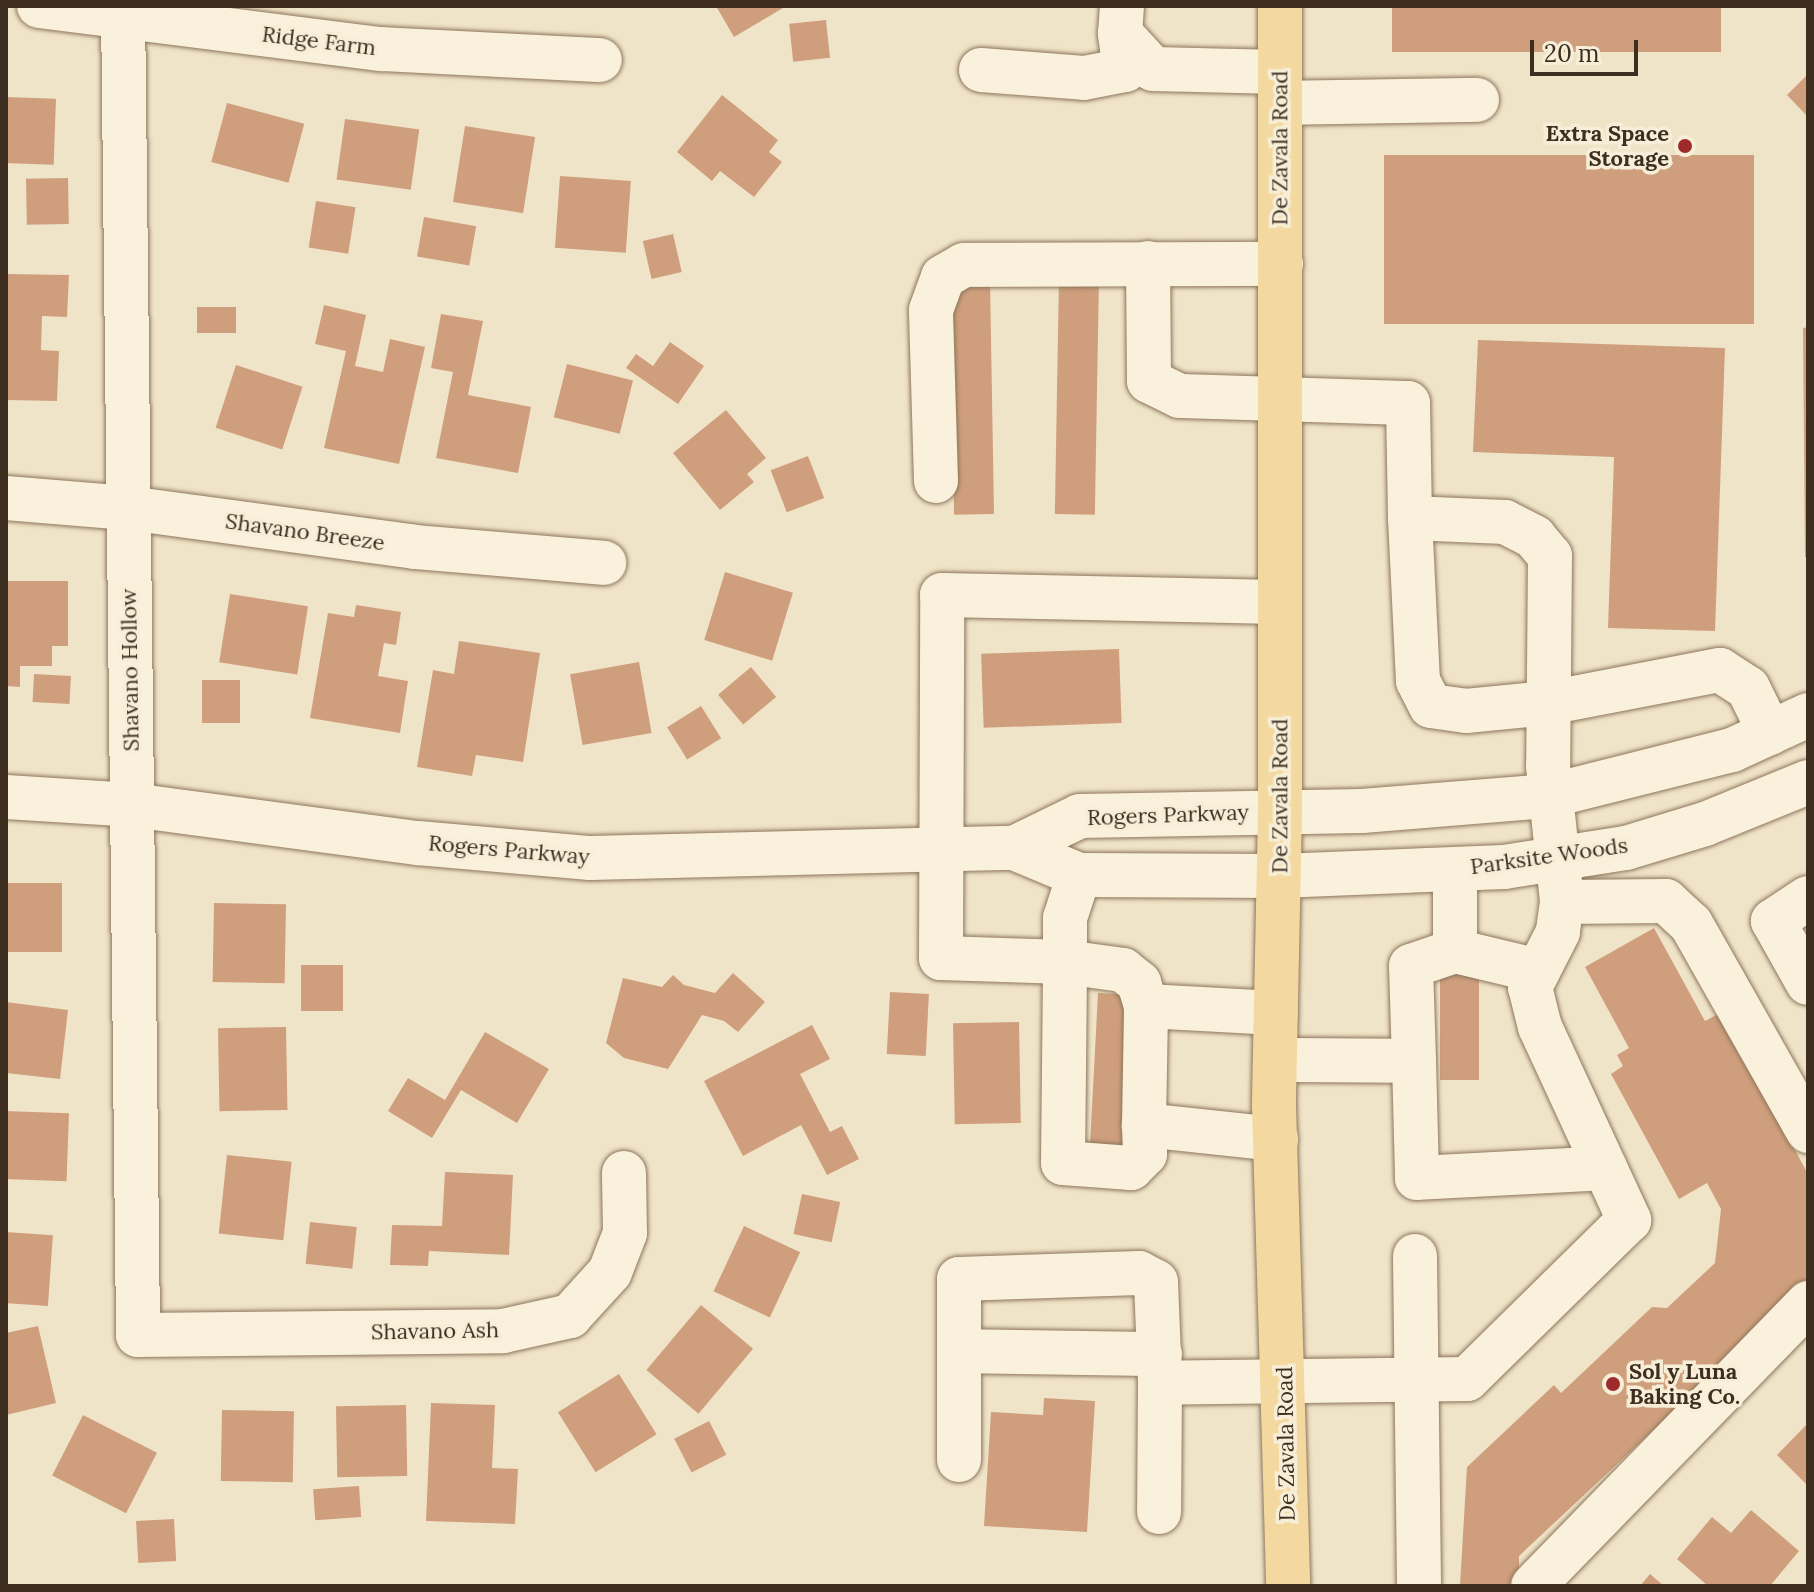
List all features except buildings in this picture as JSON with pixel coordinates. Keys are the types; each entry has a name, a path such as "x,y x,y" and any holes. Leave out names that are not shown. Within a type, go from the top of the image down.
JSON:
{"main road":[{"name":"De Zavala Road","path":"1280,6 1280,812 1275,1060 1288,1586"}],"street":[{"name":"Ridge Farm","path":"39,6 123,11 381,49 600,60"},
{"name":"Shavano Hollow","path":"123,11 138,1335"},
{"path":"1121,19 1153,69 1280,87 1477,100"},
{"path":"981,70 1084,78 1125,70 1121,19"},
{"path":"1148,263 1149,381 1180,396 1280,402 1408,403 1410,518 1421,694 1431,706 1466,711 1548,703 1720,670 1748,688 1789,724 1732,750 1549,796 1280,812"},
{"path":"936,481 931,310 943,277 964,265 1281,264"},
{"name":"Shavano Breeze","path":"6,498 128,508 415,547 604,563"},
{"path":"959,1351 1285,1380 1467,1379 1629,1220 1540,1027 1530,987 1558,932 1562,902 1549,796 1550,556 1534,537 1505,522 1410,518"},
{"path":"1079,875 1065,918 1065,962 1063,1163 1131,1168 1145,1154 1146,1006 1139,983 1123,970 1065,962 941,958 938,849 942,595 1280,602"},
{"name":"Parksite Woods","path":"1279,876 1455,869 1626,848 1705,824 1808,782"},
{"name":"Rogers Parkway","path":"6,797 132,805 418,843 590,858 1014,848 1079,875 1279,876"},
{"name":"Rogers Parkway","path":"1014,848 1080,816 1280,812"},
{"path":"1455,869 1455,951"},
{"path":"1808,898 1773,921 1808,983"},
{"path":"1562,902 1666,901 1691,924 1808,1131"},
{"path":"1538,971 1455,951 1411,966 1417,1178 1605,1168"},
{"path":"1146,1006 1276,1013"},
{"path":"1275,1060 1414,1061"},
{"path":"1144,1125 1276,1139"},
{"name":"Shavano Ash","path":"138,1335 503,1331 570,1316 610,1272 625,1233 624,1173"},
{"path":"1415,1256 1413,1379 1419,1586"},
{"path":"959,1460 959,1279 1139,1273 1156,1282 1160,1368 1159,1512"},
{"path":"1533,1586 1808,1303"}],"place":[{"name":"Extra Space Storage","path":"1685,146"},
{"name":"Sol y Luna Baking Co.","path":"1613,1384"}]}
